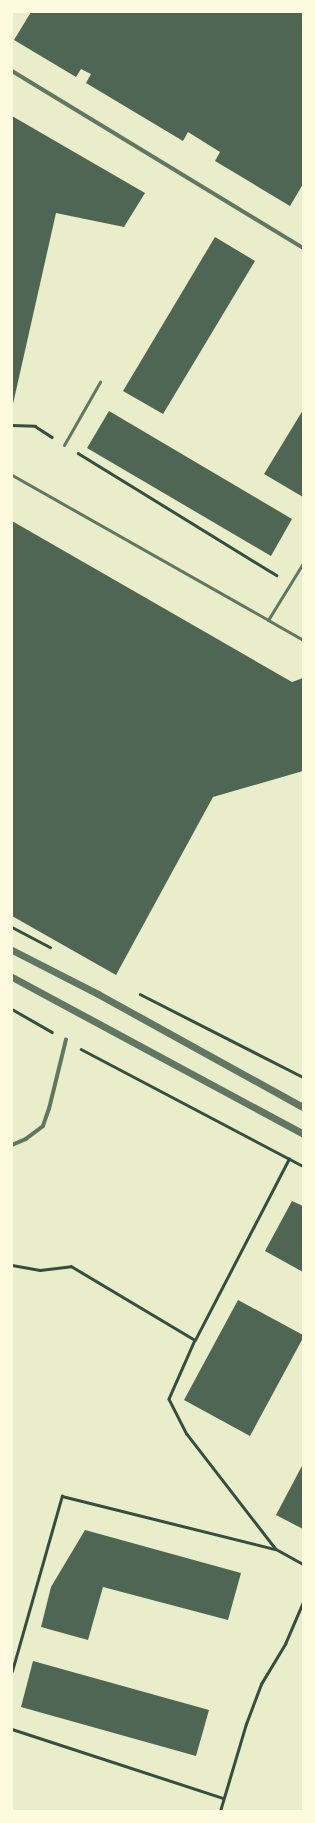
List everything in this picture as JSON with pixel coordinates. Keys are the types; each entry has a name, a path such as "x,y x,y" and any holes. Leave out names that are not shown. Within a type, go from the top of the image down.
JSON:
{"street":[{"path":"12,71 303,248"},
{"path":"12,950 98,994 303,1107"},
{"path":"12,977 303,1134"},
{"path":"12,1145 26,1138 43,1126 50,1109 66,1040"}],"lane":[{"path":"64,445 100,382"},
{"path":"12,475 303,640"},
{"path":"268,620 303,563"}],"path":[{"path":"12,425 35,426 290,584"},
{"path":"12,927 53,948"},
{"path":"136,992 303,1077"},
{"path":"12,1009 83,1050 303,1166"},
{"path":"276,1549 187,1434 169,1399 195,1340 289,1159"},
{"path":"12,1265 40,1270 71,1266 195,1340"},
{"path":"12,1671 62,1496 276,1549 303,1564"},
{"path":"220,1811 246,1724 262,1684 285,1644 303,1602"},
{"path":"12,1729 223,1798"}],"building":[{"path":"31,12 303,12 303,184 290,206 215,161 220,152 188,132 183,141 86,83 91,74 81,69 76,77 14,40"},
{"path":"12,116 145,193 124,227 56,213 13,404"},
{"path":"215,237 255,261 163,414 123,391"},
{"path":"303,410 303,497 264,474"},
{"path":"109,411 292,519 271,556 87,448"},
{"path":"12,521 292,682 303,678 303,771 213,797 116,975 12,916"},
{"path":"292,1201 303,1206 303,1272 265,1251"},
{"path":"238,1300 303,1335 303,1338 250,1436 184,1400"},
{"path":"303,1464 303,1529 276,1515"},
{"path":"85,1530 241,1573 228,1620 103,1587 88,1640 41,1627 51,1587"},
{"path":"33,1661 209,1710 196,1756 21,1707"}]}
